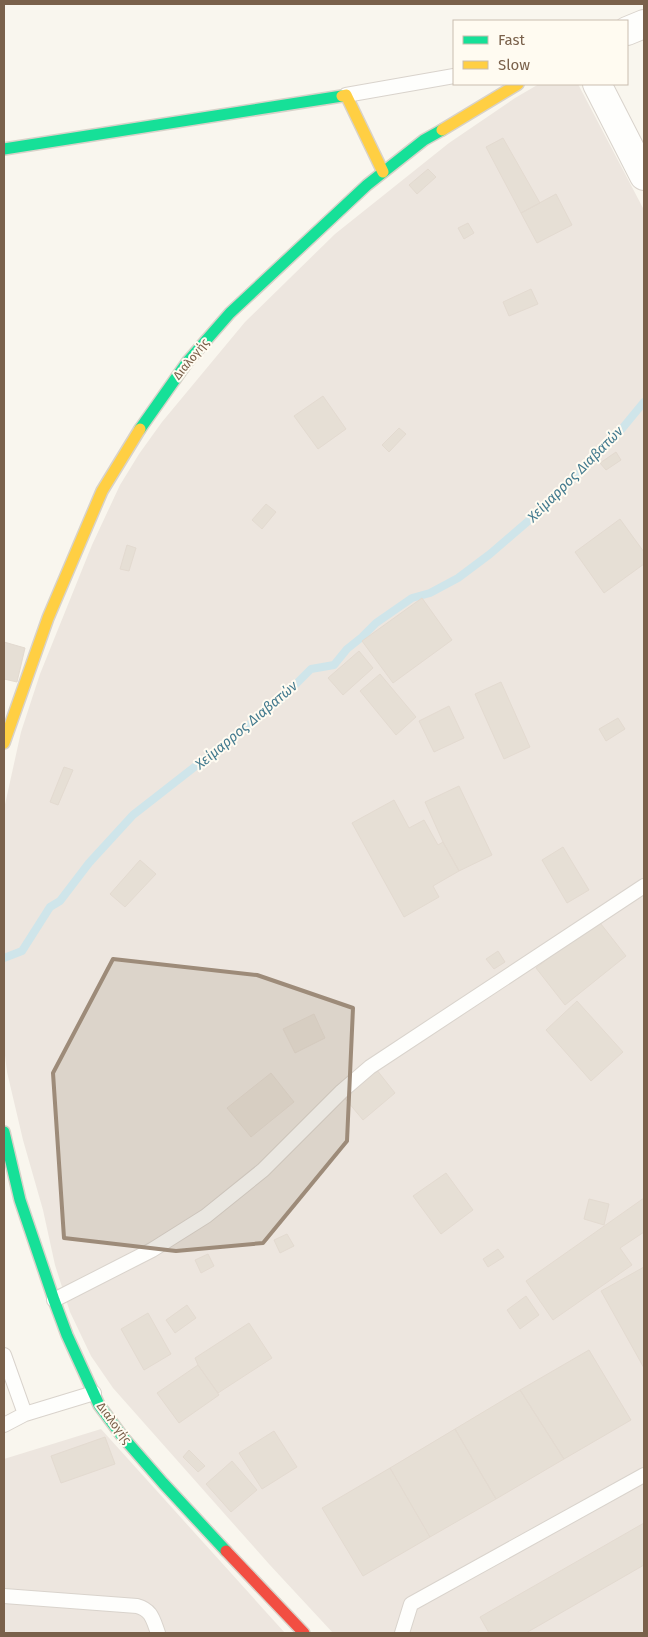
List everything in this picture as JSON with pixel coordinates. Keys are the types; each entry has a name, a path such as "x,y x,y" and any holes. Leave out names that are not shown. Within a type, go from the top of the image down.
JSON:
{"street":[{"path":"628,31 644,24"},
{"name":"Διαλογής","path":"4,743 48,618 102,490 156,403 188,361 230,313 367,185 424,140 513,85"},
{"path":"598,85 644,176"},
{"path":"4,149 346,95 383,172"},
{"name":"Διαλογής","path":"4,1132 20,1200 54,1300 67,1335 99,1405 122,1436 163,1482 304,1633"}],"lane":[{"path":"346,95 453,76"},
{"path":"54,1300 152,1250 206,1216 263,1170 342,1091 370,1067 644,886"},
{"path":"4,1355 25,1414"},
{"path":"4,1426 25,1414 94,1393"},
{"path":"402,1633 411,1604 644,1475"},
{"path":"4,1596 145,1608 151,1614 158,1633"}],"highlighted area":[{"path":"113,959 257,975 353,1008 347,1141 263,1243 176,1251 64,1238 53,1073"}],"shaded area":[{"path":"537,85 579,85 644,210 644,1633 333,1633 269,1564 113,1388 91,1356 70,1312 55,1265 43,1210 23,1140 7,1072 4,1047 4,809 21,732 40,674 92,545 120,485 139,454 162,422 245,322 335,234 449,143"},
{"path":"101,1429 285,1633 4,1633 4,1459"}],"building":[{"path":"503,138 540,203 521,213 486,147"},
{"path":"428,169 436,177 417,194 409,185"},
{"path":"556,194 572,225 537,243 521,213"},
{"path":"468,223 474,233 464,239 458,228"},
{"path":"531,289 538,304 509,316 503,302"},
{"path":"323,396 346,429 318,449 294,416"},
{"path":"399,428 406,434 389,452 382,445"},
{"path":"616,452 621,460 606,470 600,463"},
{"path":"266,504 276,512 262,529 252,520"},
{"path":"620,519 644,552 644,564 604,593 575,552"},
{"path":"127,545 136,548 129,571 120,569"},
{"path":"422,598 452,640 393,683 362,641"},
{"path":"4,642 25,648 17,682 4,679"},
{"path":"359,651 373,668 343,695 328,678"},
{"path":"380,674 416,717 396,735 360,691"},
{"path":"501,682 530,747 504,759 475,694"},
{"path":"449,706 464,738 434,752 419,721"},
{"path":"618,718 625,729 606,741 599,729"},
{"path":"64,767 73,770 58,805 50,802"},
{"path":"459,786 492,855 459,871 443,842 425,802"},
{"path":"394,800 409,828 424,820 438,845 443,842 459,871 433,886 439,897 404,917 352,823"},
{"path":"563,847 589,890 567,903 542,860"},
{"path":"140,860 156,874 125,907 110,894"},
{"path":"597,919 626,956 565,1005 536,968"},
{"path":"498,951 505,962 494,969 486,959"},
{"path":"577,1001 623,1052 591,1081 546,1030"},
{"path":"314,1014 325,1038 295,1053 283,1029"},
{"path":"376,1069 395,1093 363,1120 343,1096"},
{"path":"271,1073 294,1102 251,1137 227,1108"},
{"path":"446,1173 473,1210 441,1234 413,1196"},
{"path":"644,1198 644,1232 620,1248 632,1265 553,1320 526,1281"},
{"path":"589,1199 609,1204 604,1225 584,1219"},
{"path":"287,1234 294,1246 280,1253 274,1240"},
{"path":"498,1249 504,1257 488,1267 483,1259"},
{"path":"208,1254 214,1266 201,1273 195,1260"},
{"path":"644,1267 644,1368 601,1291"},
{"path":"526,1296 539,1315 520,1329 507,1310"},
{"path":"187,1305 196,1318 175,1333 166,1320"},
{"path":"148,1313 171,1354 144,1370 121,1329"},
{"path":"249,1323 272,1358 218,1393 195,1358"},
{"path":"589,1350 631,1420 564,1459 520,1390"},
{"path":"198,1365 219,1395 179,1423 157,1393"},
{"path":"520,1390 564,1459 496,1499 455,1429"},
{"path":"455,1429 496,1499 430,1537 390,1468"},
{"path":"274,1431 297,1467 262,1489 239,1453"},
{"path":"105,1437 115,1464 61,1483 51,1456"},
{"path":"189,1450 205,1466 198,1472 183,1457"},
{"path":"232,1461 257,1490 231,1512 206,1484"},
{"path":"390,1468 430,1537 363,1576 322,1508"},
{"path":"644,1523 644,1565 526,1633 489,1633 480,1617"}],"waterway":[{"name":"Χείμαρρος Διαβατών","path":"4,958 22,951 50,907 60,901 89,863 133,815 279,701 311,669 334,665 347,649 376,623 412,598 430,593 458,578 490,554 548,504 616,436 644,402"}],"traffic: fast":[{"path":"4,149 342,96"},
{"path":"140,429 188,361 230,313 367,185 424,140 442,130"},
{"path":"4,1132 20,1200 54,1300 67,1335 99,1405 122,1436 226,1551"}],"traffic: slow":[{"path":"442,130 516,85"},
{"path":"342,96 346,95 383,172"},
{"path":"4,743 48,618 102,491 140,429"}],"traffic: jam":[{"path":"226,1551 304,1633"}]}
